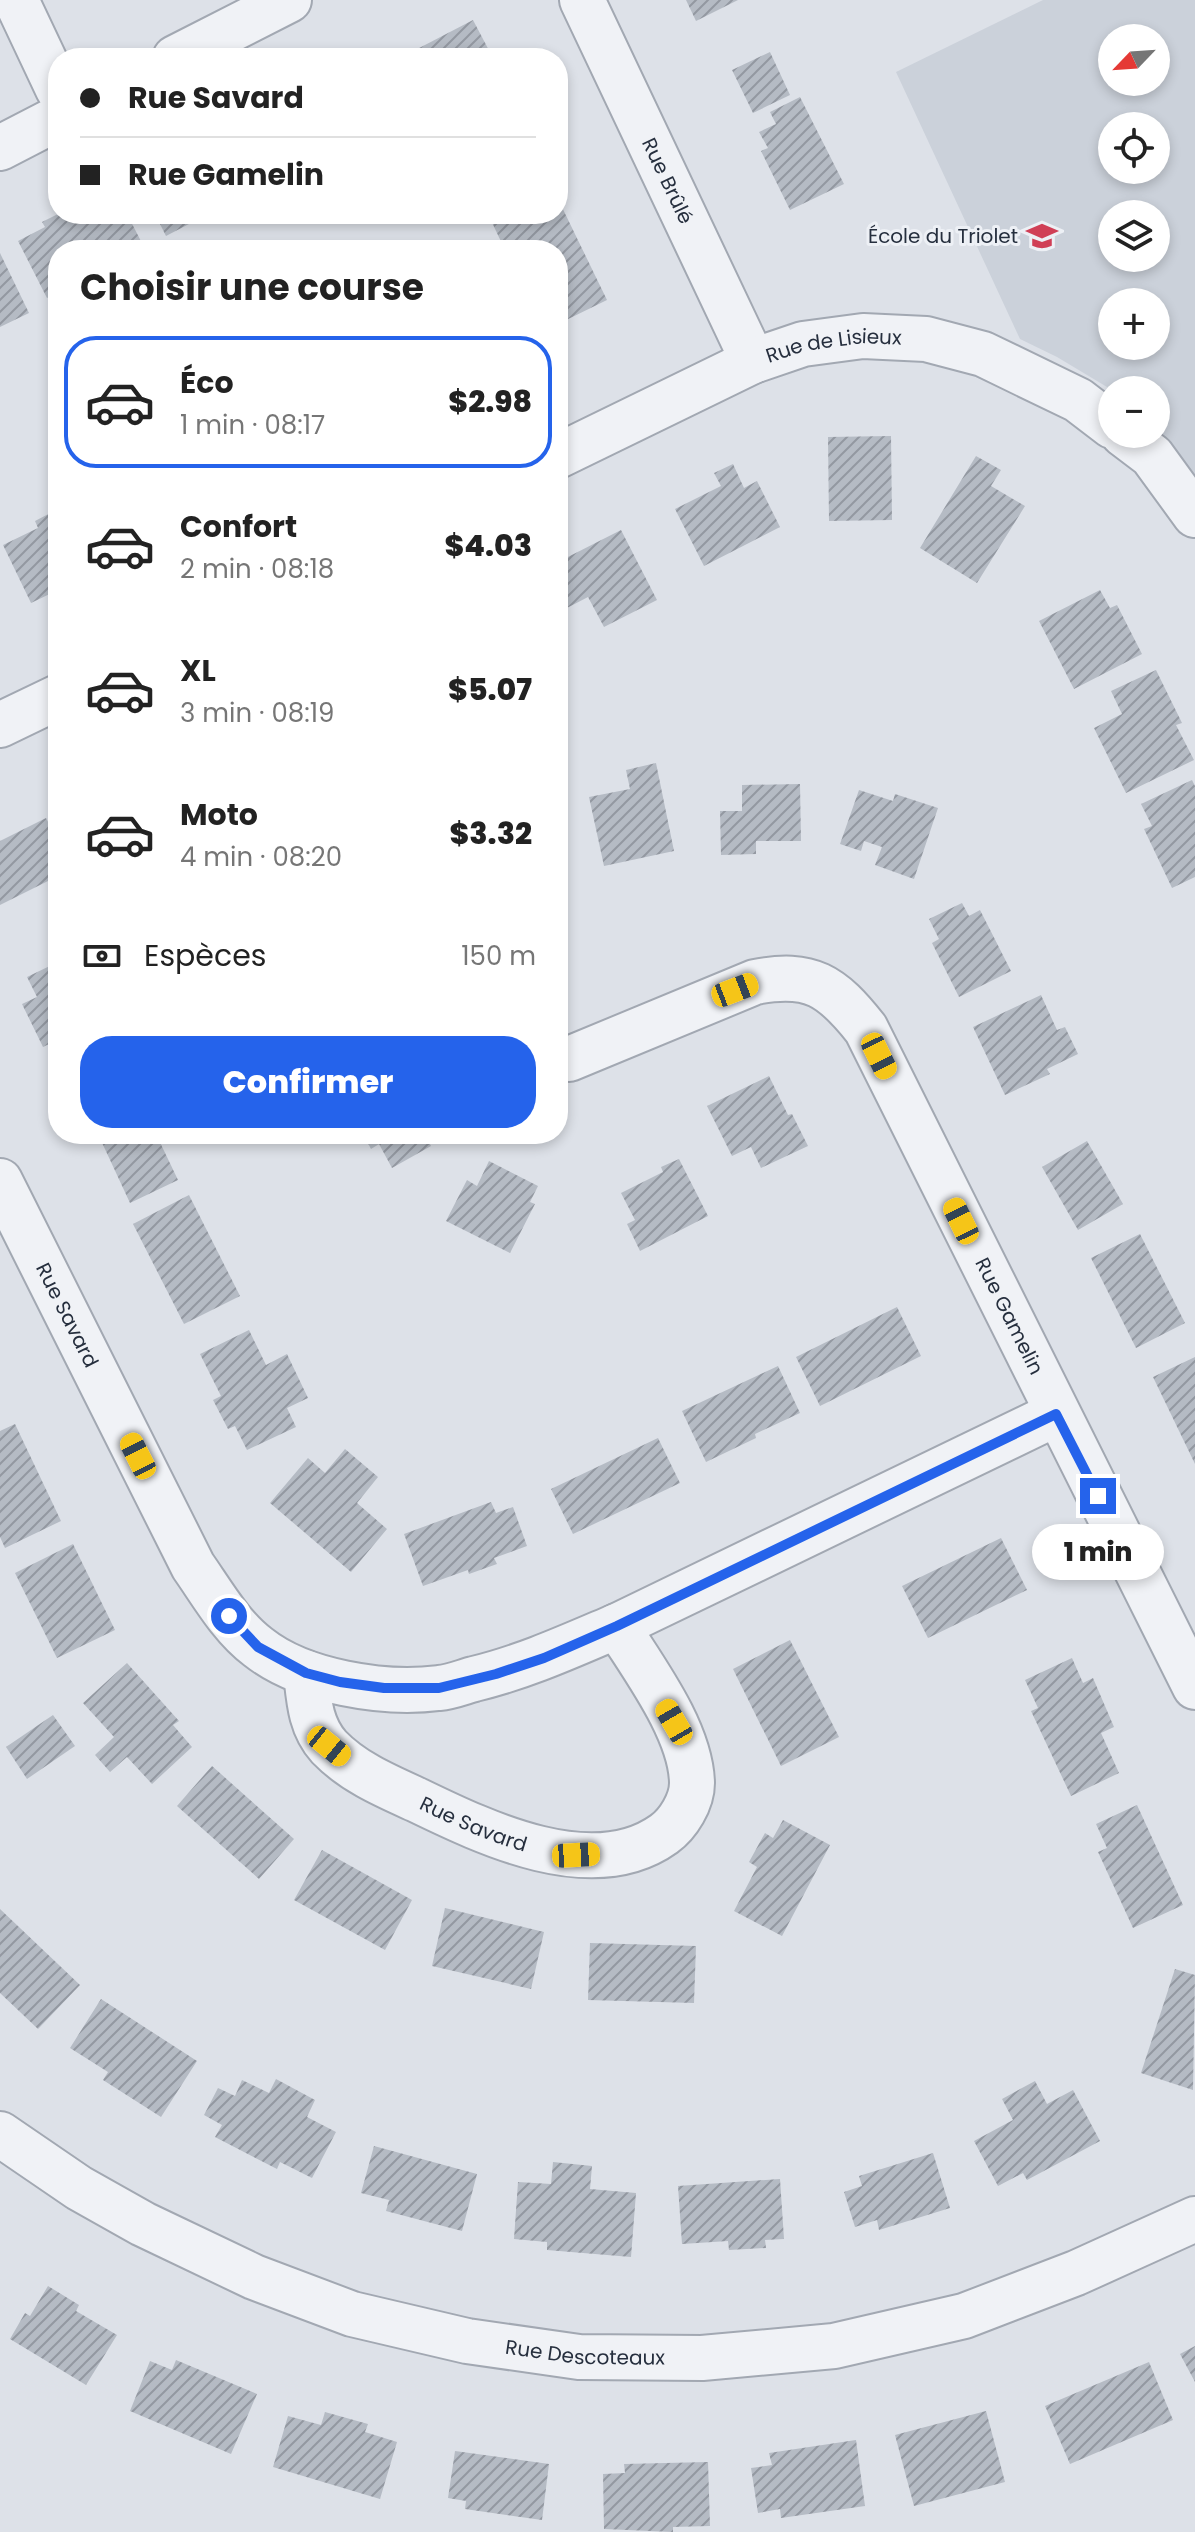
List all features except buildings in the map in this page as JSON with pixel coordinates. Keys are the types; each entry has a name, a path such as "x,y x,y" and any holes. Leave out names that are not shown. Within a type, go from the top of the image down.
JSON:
{"street":[{"path":"16,0 48,68"},
{"path":"195,48 289,0"},
{"name":"Rue Brûlé","path":"582,0 753,361"},
{"path":"0,148 48,123"},
{"name":"Rue de Lisieux","path":"568,451 753,361 803,344 863,336 926,339 983,354 1078,400 1098,415"},
{"path":"1141,448 1152,456 1195,515"},
{"path":"0,725 48,702"},
{"name":"Rue Gamelin","path":"569,1059 755,982 785,976 817,983 844,1000 866,1029 1195,1687"},
{"name":"Rue Savard","path":"0,1181 193,1566 229,1616 258,1647 306,1673 340,1682 384,1688 439,1688 532,1662 617,1626 1056,1414"},
{"name":"Rue Savard","path":"306,1673 311,1719 329,1746 365,1775 480,1831 533,1849 576,1855 618,1853 651,1844 678,1824 693,1787 688,1755 674,1722 617,1626"},
{"name":"Rue Descoteaux","path":"0,2134 79,2188 143,2224 268,2283 352,2314 467,2341 579,2357 702,2358 834,2346 964,2316 1076,2273 1195,2219"}],"shaded area":[{"name":"École du Triolet","path":"1043,0 1195,0 1195,477 1170,444 1170,376 1098,376 1098,382 1020,339 896,72"}],"place":[{"name":"École du Triolet","path":"1042,236"}],"route":[{"path":"229,1616 258,1647 306,1673 340,1682 384,1688 439,1688 544,1658 617,1626 1056,1414 1098,1496"}]}
